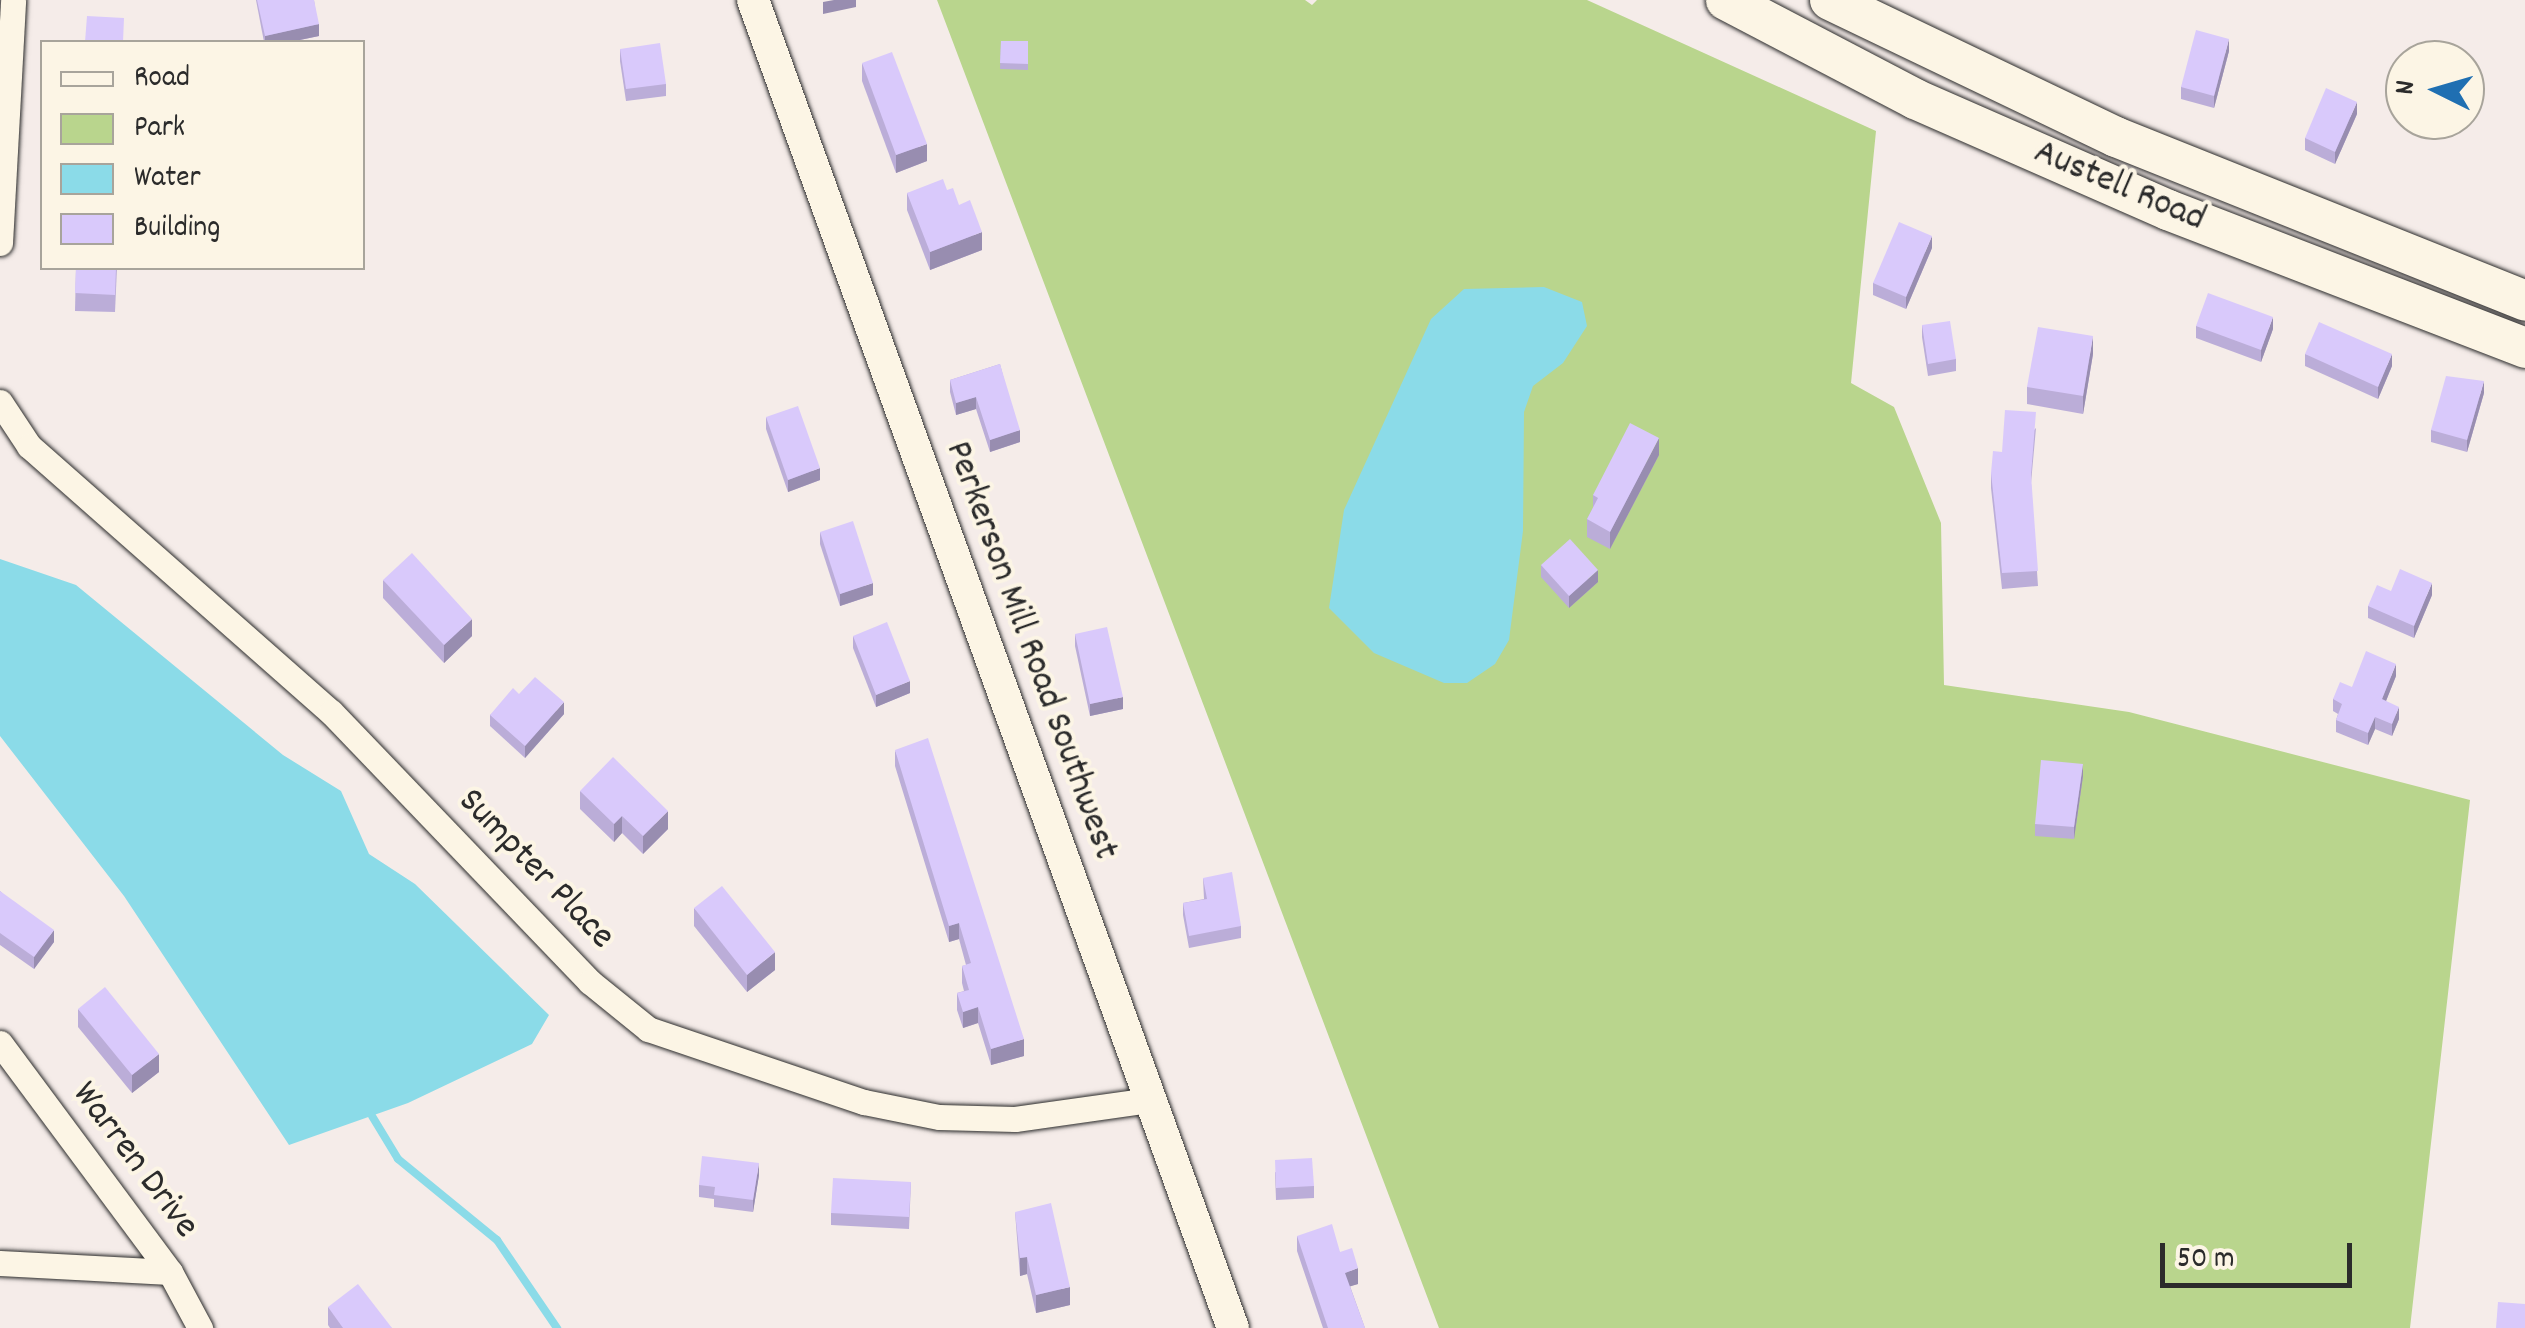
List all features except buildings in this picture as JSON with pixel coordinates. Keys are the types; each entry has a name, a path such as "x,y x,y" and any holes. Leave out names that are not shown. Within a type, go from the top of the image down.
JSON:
{"main road":[{"name":"Austell Road","path":"1726,0 1915,99 2152,203 2525,348"},
{"name":"Austell Road","path":"1830,0 2116,137 2525,300"}],"street":[{"path":"0,243 14,0"},
{"name":"Perkerson Mill Road Southwest","path":"753,0 1233,1328"},
{"name":"Sumpter Place","path":"0,402 29,446 331,712 590,982 648,1030 864,1102 939,1118 1015,1119 1150,1100"},
{"name":"Warren Drive","path":"0,1043 170,1272 200,1328"},
{"path":"0,1263 170,1272"}],"green space":[{"path":"937,0 1305,0 1312,5 1317,0 1587,0 1876,131 1851,383 1894,407 1941,523 1944,685 2129,712 2470,800 2410,1328 1439,1328"}],"water":[{"path":"1544,287 1582,302 1587,326 1563,363 1533,386 1524,412 1523,531 1509,640 1495,664 1467,683 1444,683 1374,653 1329,608 1344,510 1431,319 1464,289"},
{"path":"0,559 76,585 283,755 341,791 369,854 415,884 549,1015 532,1044 408,1103 289,1145 124,896 0,736"}],"waterway":[{"path":"372,1116 398,1159 497,1240 557,1328"}]}
